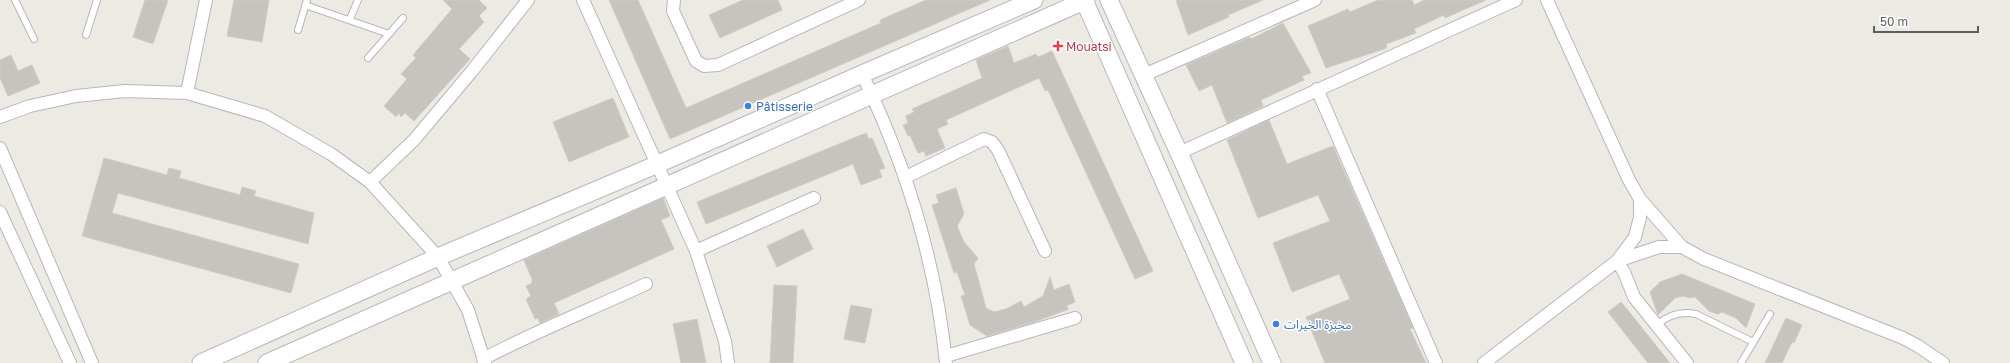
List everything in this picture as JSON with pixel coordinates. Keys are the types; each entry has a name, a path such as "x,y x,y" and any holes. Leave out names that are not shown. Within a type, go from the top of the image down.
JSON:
{"main road":[{"path":"201,363 438,256 658,164 1034,0"},
{"path":"267,363 1084,0 1244,363"},
{"path":"1109,0 1144,75 1272,363"}],"street":[{"path":"186,93 206,0"},
{"path":"370,182 414,140 472,72 527,0"},
{"path":"583,0 696,250 725,341 728,363"},
{"path":"674,0 673,11 694,56 700,64 709,67 718,65 855,1"},
{"path":"1144,75 1315,0"},
{"path":"1179,153 1317,89 1516,0"},
{"path":"1547,0 1629,180 1640,199 1682,247 1704,259 1903,338 1943,363"},
{"path":"862,74 906,177 929,259 946,360 1075,318"},
{"path":"1317,89 1436,363"},
{"path":"0,117 30,106 76,96 125,91 186,93 265,116 331,154 370,182 438,256 468,310 484,361 516,341 536,334 646,284"},
{"path":"906,177 984,139 989,140 998,150 1045,251"},
{"path":"0,148 92,363"},
{"path":"696,250 814,198"},
{"path":"1484,363 1617,261 1634,237 1640,216 1640,199"},
{"path":"0,212 70,363"},
{"path":"1617,261 1659,247 1682,247"},
{"path":"1617,261 1624,272 1634,296 1686,363"}],"lane":[{"path":"15,0 34,39"},
{"path":"86,35 97,0"},
{"path":"350,20 358,0"},
{"path":"298,30 306,2 389,34"},
{"path":"368,58 402,18"},
{"path":"1657,325 1673,314 1688,312 1696,314 1753,342"},
{"path":"1742,363 1770,314"}],"building":[{"path":"145,0 168,0 153,44 133,37"},
{"path":"234,0 269,0 262,42 227,36"},
{"path":"443,0 479,0 487,8 479,16 484,22 459,49 470,59 414,121 405,113 401,117 399,113 396,117 384,106 407,79 401,74 416,58 413,55 452,9"},
{"path":"609,0 638,0 686,108 881,23 880,20 926,0 990,0 670,139"},
{"path":"743,0 778,0 782,10 720,38 709,15"},
{"path":"1176,0 1263,0 1228,15 1229,17 1188,35"},
{"path":"1378,0 1412,0 1414,5 1424,0 1486,0 1445,18 1444,15 1414,29 1416,33 1386,44 1387,48 1326,68 1308,26 1348,9 1350,12"},
{"path":"1283,23 1311,73 1302,76 1304,80 1261,100 1263,106 1227,123 1212,85 1199,91 1186,65 1250,37 1251,39"},
{"path":"1008,46 1014,63 1036,54 1038,57 1052,51 1153,271 1135,279 1048,90 1045,91 1039,78 946,120 948,124 937,129 945,148 926,156 924,151 918,153 910,135 908,136 903,125 908,123 906,116 914,112 912,109 982,78 976,60"},
{"path":"11,55 18,71 32,65 40,83 8,96 0,78 0,60"},
{"path":"613,98 629,137 569,162 553,122"},
{"path":"1269,120 1287,164 1333,146 1413,328 1410,329 1426,363 1325,363 1306,317 1350,299 1339,274 1292,292 1273,243 1330,221 1318,195 1258,218 1227,140"},
{"path":"866,133 869,139 872,138 885,168 879,170 882,177 861,185 853,164 706,224 697,202"},
{"path":"104,158 167,175 169,168 181,171 179,178 240,195 242,187 256,191 254,196 314,213 308,244 118,193 112,213 299,264 291,293 82,236"},
{"path":"956,188 964,214 957,226 964,242 978,258 974,264 986,308 994,312 1006,309 1021,301 1024,307 1043,296 1050,277 1054,290 1069,284 1075,302 1066,306 1069,309 1034,322 987,336 970,325 961,296 965,295 957,272 954,273 932,205 939,203 936,195"},
{"path":"663,198 670,216 661,220 674,249 554,303 559,314 540,323 538,318 535,319 526,299 531,296 526,286 532,283 532,279 524,260"},
{"path":"803,229 813,249 777,267 767,246"},
{"path":"1682,274 1755,304 1746,328 1736,318 1722,312 1718,314 1709,311 1695,297 1690,298 1683,296 1675,298 1658,315 1650,292 1660,282"},
{"path":"774,285 797,286 793,363 770,363"},
{"path":"1621,302 1670,363 1648,363 1608,312"},
{"path":"851,305 872,309 865,343 844,339"},
{"path":"1786,318 1802,325 1794,343 1792,342 1782,363 1765,363"},
{"path":"697,319 706,363 681,363 673,324"}],"place":[{"name":"Mouatsi","path":"1058,46"},
{"name":"Pâtisserie","path":"748,106"},
{"name":"مخبزة الخيرات","path":"1276,324"}]}
